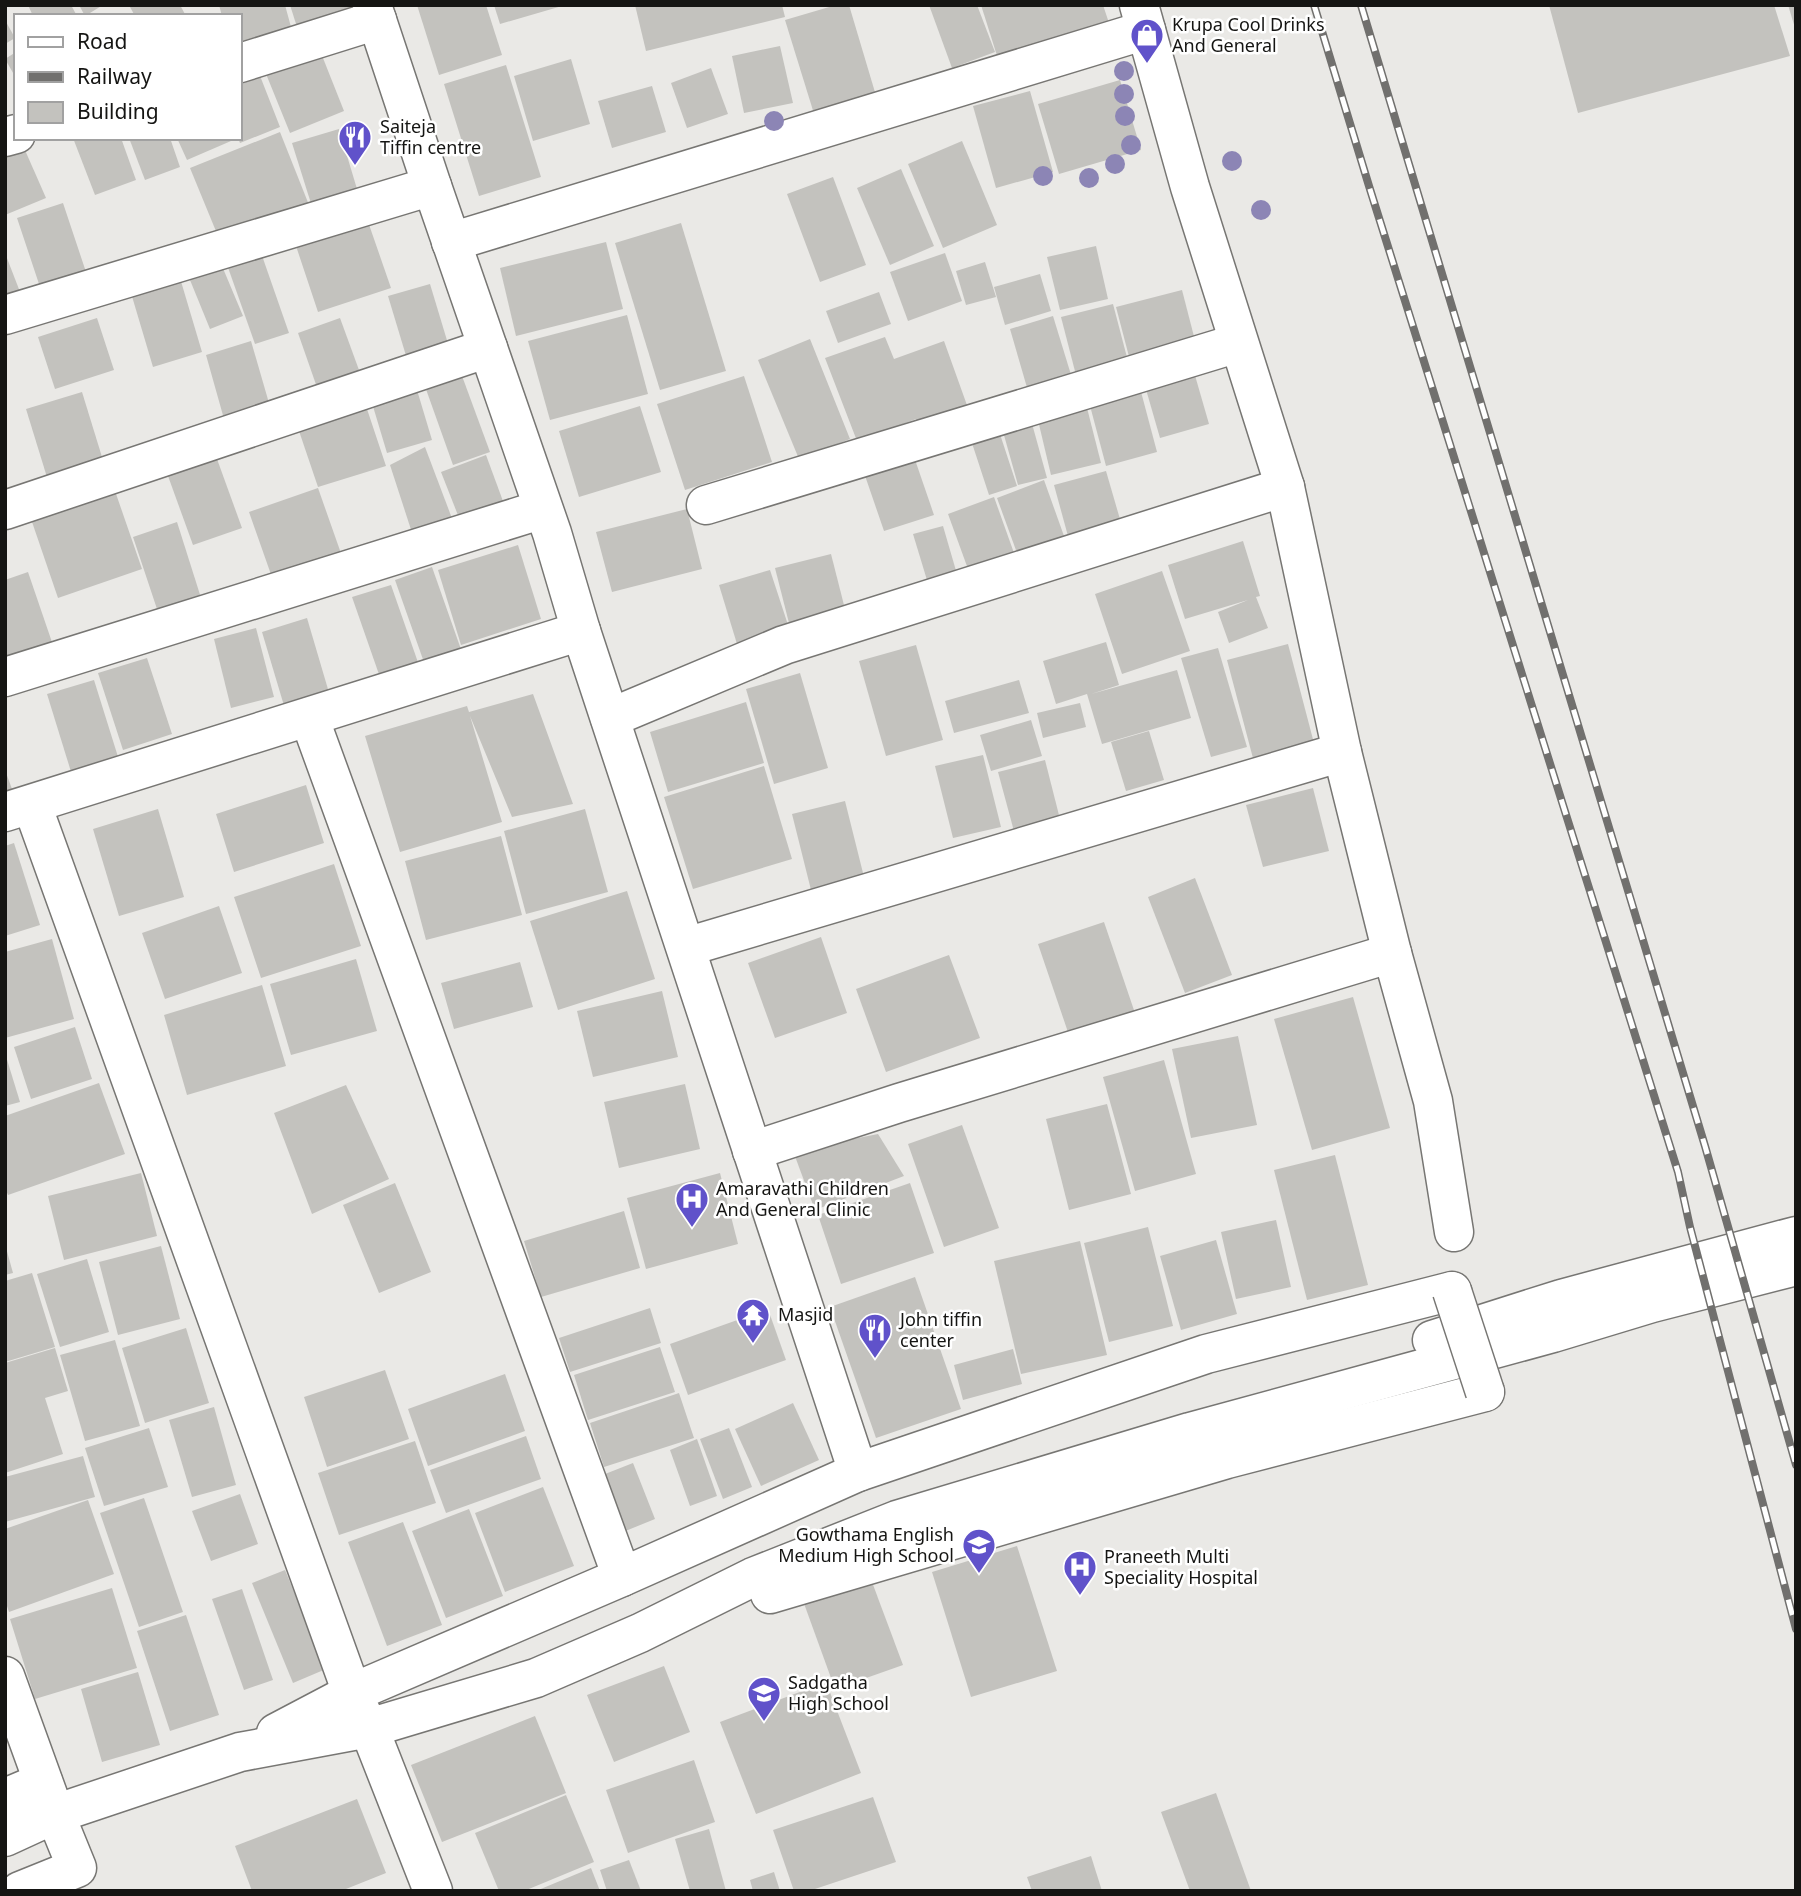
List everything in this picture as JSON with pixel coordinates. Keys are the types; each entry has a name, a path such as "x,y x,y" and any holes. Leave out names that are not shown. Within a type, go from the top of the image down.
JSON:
{"street":[{"path":"242,62 375,13 543,509 580,631 858,1472"},
{"path":"451,242 1143,18 1190,187 1285,487 1342,752 1392,953 1433,1101 1454,1232"},
{"path":"5,315 432,186"},
{"path":"706,505 1238,343"},
{"path":"5,510 488,348"},
{"path":"610,718 783,645 1285,487"},
{"path":"5,677 543,509"},
{"path":"433,1891 369,1728 352,1693 18,808 580,631"},
{"path":"309,717 622,1577"},
{"path":"685,947 1342,752"},
{"path":"752,1151 912,1099 1392,953"},
{"path":"622,1577 740,1558 979,1475 1219,1406 1561,1299 1796,1236"},
{"path":"5,1798 49,1798 240,1752 369,1728 536,1678 640,1633 752,1577 897,1520 1189,1432 1553,1333 1652,1303 1796,1266"},
{"path":"240,1752 352,1693 858,1472 1206,1354 1452,1291 1485,1392 1227,1459 640,1633"},
{"path":"5,1675 49,1798 78,1868 20,1891"},
{"path":"5,1837 49,1798"}],"building":[{"path":"28,5 71,5 76,14 32,14"},
{"path":"79,5 103,5 88,14 84,14"},
{"path":"180,5 185,14 134,14 130,7"},
{"path":"219,5 285,5 291,27 242,41 242,14 221,14"},
{"path":"290,5 349,5 351,10 297,27"},
{"path":"417,5 486,5 502,55 439,75"},
{"path":"494,5 562,5 562,6 500,24"},
{"path":"635,5 782,5 785,17 646,51"},
{"path":"836,5 849,5 877,99 815,117 785,20"},
{"path":"929,5 977,5 995,52 952,68"},
{"path":"981,5 1103,5 1110,26 999,62"},
{"path":"1549,5 1774,5 1790,56 1578,113"},
{"path":"1788,5 1796,5 1796,28 1795,28"},
{"path":"5,20 14,39 5,44"},
{"path":"780,46 793,103 744,113 732,56"},
{"path":"319,48 344,111 290,133 264,69"},
{"path":"14,53 14,75 5,59"},
{"path":"571,59 590,124 533,141 514,76"},
{"path":"255,63 280,127 240,143 239,140 242,140 242,68"},
{"path":"506,65 541,177 479,196 444,84"},
{"path":"711,68 728,114 687,128 671,83"},
{"path":"1120,80 1141,150 1059,174 1038,104"},
{"path":"652,86 666,132 612,148 598,101"},
{"path":"1030,91 1053,172 996,188 973,106"},
{"path":"339,129 360,199 314,213 292,143"},
{"path":"280,132 309,205 220,241 190,168"},
{"path":"74,140 122,140 136,180 95,195"},
{"path":"130,140 171,140 180,167 145,180"},
{"path":"178,140 231,140 231,141 187,160"},
{"path":"21,141 46,198 5,215 5,147"},
{"path":"962,141 997,225 943,248 908,164"},
{"path":"901,169 934,246 890,265 857,188"},
{"path":"833,177 866,265 820,282 787,194"},
{"path":"63,203 88,278 42,293 17,218"},
{"path":"365,213 391,288 318,312 293,237"},
{"path":"681,223 726,371 660,390 615,243"},
{"path":"606,242 623,309 516,336 500,268"},
{"path":"1096,246 1108,299 1060,310 1047,257"},
{"path":"259,247 289,333 255,344 225,259"},
{"path":"5,253 22,297 5,303"},
{"path":"945,253 962,301 908,321 890,272"},
{"path":"985,262 996,297 966,305 956,271"},
{"path":"222,266 243,316 210,329 190,280"},
{"path":"1040,274 1051,311 1005,325 994,287"},
{"path":"180,278 202,352 153,367 131,293"},
{"path":"430,284 449,347 407,359 388,296"},
{"path":"1182,290 1198,352 1132,368 1116,307"},
{"path":"879,292 891,324 838,343 826,311"},
{"path":"1113,304 1129,365 1077,379 1061,317"},
{"path":"627,315 648,394 550,420 528,341"},
{"path":"1053,316 1072,378 1028,391 1010,329"},
{"path":"97,318 114,370 55,389 38,337"},
{"path":"340,318 363,381 320,396 298,333"},
{"path":"885,337 894,359 944,341 968,408 919,426 916,419 857,441 825,358"},
{"path":"810,339 850,439 799,459 758,360"},
{"path":"251,341 271,410 226,426 206,355"},
{"path":"458,365 490,452 453,465 422,378"},
{"path":"1192,365 1209,424 1160,438 1143,379"},
{"path":"744,376 772,462 685,490 657,404"},
{"path":"1140,388 1157,452 1106,466 1089,402"},
{"path":"417,390 432,440 387,453 372,403"},
{"path":"82,392 106,470 50,487 26,409"},
{"path":"1086,404 1101,463 1051,475 1037,416"},
{"path":"366,406 386,466 318,487 298,428"},
{"path":"640,406 661,472 579,497 559,431"},
{"path":"1031,420 1047,478 1018,485 1002,428"},
{"path":"998,428 1017,486 989,495 970,437"},
{"path":"425,447 456,529 416,545 390,465"},
{"path":"912,451 934,515 884,531 862,467"},
{"path":"486,455 507,512 463,528 441,472"},
{"path":"217,459 242,528 193,545 168,476"},
{"path":"1106,471 1124,533 1071,547 1054,485"},
{"path":"1044,480 1064,536 1017,553 997,498"},
{"path":"114,488 142,569 58,598 30,516"},
{"path":"318,488 343,559 274,583 249,512"},
{"path":"994,497 1014,553 968,569 948,514"},
{"path":"687,509 702,569 612,592 596,532"},
{"path":"177,522 202,601 159,615 133,537"},
{"path":"943,526 959,581 930,590 913,534"},
{"path":"1243,541 1260,596 1256,597 1268,628 1229,643 1218,612 1248,600 1185,619 1168,565"},
{"path":"518,545 541,619 461,645 438,570"},
{"path":"831,554 846,613 790,627 775,568"},
{"path":"432,567 463,655 426,668 395,580"},
{"path":"770,570 789,628 737,644 719,585"},
{"path":"1162,571 1190,651 1122,674 1095,594"},
{"path":"28,572 55,651 5,668 5,580"},
{"path":"391,585 421,671 382,683 352,597"},
{"path":"307,618 330,696 285,709 262,632"},
{"path":"256,628 274,697 231,708 214,639"},
{"path":"1106,642 1119,685 1091,694 1177,670 1191,718 1102,744 1087,694 1056,704 1043,661"},
{"path":"1288,644 1315,747 1254,762 1227,660"},
{"path":"916,645 943,740 886,756 859,661"},
{"path":"1218,648 1247,747 1211,757 1181,658"},
{"path":"147,658 172,734 123,750 98,673"},
{"path":"800,673 828,768 774,784 746,689"},
{"path":"94,680 119,760 72,775 47,694"},
{"path":"1019,680 1029,713 954,733 945,701"},
{"path":"533,694 573,804 512,817 470,716 502,822 400,852 365,736 467,706 469,712"},
{"path":"746,702 764,763 668,792 650,732"},
{"path":"1080,703 1086,727 1043,738 1037,713"},
{"path":"1031,720 1042,756 991,771 980,735"},
{"path":"1149,731 1164,780 1126,791 1111,742"},
{"path":"983,755 1001,827 953,838 935,766"},
{"path":"1045,760 1061,823 1015,835 998,772"},
{"path":"764,766 792,859 693,889 664,797"},
{"path":"5,770 12,789 5,791"},
{"path":"306,785 324,843 234,872 216,814"},
{"path":"1313,788 1329,851 1263,867 1246,805"},
{"path":"845,801 866,885 813,898 792,814"},
{"path":"158,809 184,897 119,916 93,829"},
{"path":"585,809 608,892 526,914 504,831"},
{"path":"501,836 522,915 426,940 405,861"},
{"path":"14,843 40,925 5,936 5,846"},
{"path":"334,864 361,946 261,978 234,897"},
{"path":"1195,878 1232,975 1185,993 1148,897"},
{"path":"627,891 655,979 558,1010 530,921"},
{"path":"219,906 242,973 165,999 142,933"},
{"path":"1104,922 1137,1019 1071,1041 1038,944"},
{"path":"821,937 847,1013 775,1038 748,963"},
{"path":"52,939 74,1019 5,1038 5,952"},
{"path":"949,955 980,1038 886,1072 856,989"},
{"path":"356,959 377,1031 291,1055 270,984"},
{"path":"520,962 533,1007 454,1029 441,983"},
{"path":"262,985 286,1066 187,1095 164,1015"},
{"path":"662,991 678,1057 593,1077 577,1011"},
{"path":"1353,997 1390,1128 1312,1150 1274,1019"},
{"path":"75,1027 92,1079 31,1099 14,1047"},
{"path":"1238,1036 1257,1125 1191,1138 1172,1049"},
{"path":"5,1053 20,1102 5,1106"},
{"path":"1164,1060 1196,1174 1135,1191 1103,1077"},
{"path":"99,1083 125,1154 8,1195 5,1188 5,1116"},
{"path":"685,1084 700,1149 619,1168 604,1102"},
{"path":"346,1085 389,1179 312,1214 274,1113"},
{"path":"1107,1104 1131,1194 1069,1210 1046,1119"},
{"path":"962,1125 999,1228 944,1247 908,1144"},
{"path":"878,1134 904,1176 815,1210 793,1151"},
{"path":"1335,1155 1368,1285 1307,1300 1274,1170"},
{"path":"141,1173 157,1236 64,1260 48,1196"},
{"path":"720,1173 738,1244 646,1269 627,1198"},
{"path":"395,1183 431,1272 379,1293 343,1205"},
{"path":"910,1183 934,1253 841,1284 818,1215"},
{"path":"624,1211 640,1268 541,1297 524,1241"},
{"path":"1276,1220 1291,1287 1236,1299 1221,1232"},
{"path":"1148,1227 1173,1326 1109,1342 1084,1243"},
{"path":"1216,1240 1237,1314 1181,1330 1160,1256"},
{"path":"1080,1241 1107,1355 1021,1374 994,1261"},
{"path":"5,1244 13,1273 5,1275"},
{"path":"161,1246 180,1319 118,1335 99,1262"},
{"path":"87,1259 109,1332 60,1347 37,1274"},
{"path":"32,1273 55,1347 5,1362 5,1281"},
{"path":"915,1277 961,1409 876,1438 830,1307"},
{"path":"650,1308 661,1343 570,1372 559,1338"},
{"path":"768,1309 786,1360 688,1395 670,1344"},
{"path":"186,1328 209,1403 145,1423 122,1348"},
{"path":"115,1340 140,1426 85,1441 60,1355"},
{"path":"660,1347 675,1392 588,1420 574,1375"},
{"path":"55,1348 68,1391 45,1398 63,1454 5,1473 5,1363"},
{"path":"1013,1349 1022,1384 963,1400 954,1365"},
{"path":"385,1370 409,1439 327,1467 304,1397"},
{"path":"505,1374 525,1431 428,1466 408,1409"},
{"path":"679,1393 694,1438 604,1467 590,1423"},
{"path":"793,1403 819,1460 761,1486 735,1429"},
{"path":"214,1407 236,1485 192,1497 169,1420"},
{"path":"149,1428 168,1487 104,1506 85,1448"},
{"path":"729,1428 752,1487 723,1499 700,1439"},
{"path":"526,1436 541,1479 446,1513 430,1470"},
{"path":"697,1439 717,1496 690,1506 670,1450"},
{"path":"415,1441 436,1503 339,1535 318,1473"},
{"path":"83,1456 95,1497 5,1522 5,1477"},
{"path":"633,1463 655,1519 623,1532 600,1476"},
{"path":"543,1487 574,1566 505,1592 475,1513"},
{"path":"240,1494 258,1544 211,1561 192,1511"},
{"path":"144,1498 183,1612 139,1627 100,1513"},
{"path":"88,1500 114,1574 9,1612 5,1600 5,1529"},
{"path":"469,1509 503,1596 446,1618 412,1531"},
{"path":"403,1522 442,1625 387,1646 348,1542"},
{"path":"1017,1546 1057,1671 971,1697 932,1572"},
{"path":"285,1570 326,1669 293,1683 252,1583"},
{"path":"869,1574 903,1665 835,1689 802,1598"},
{"path":"112,1588 137,1668 35,1699 10,1619"},
{"path":"242,1589 273,1680 244,1690 212,1599"},
{"path":"186,1615 219,1715 170,1731 137,1631"},
{"path":"664,1666 690,1732 614,1762 587,1695"},
{"path":"138,1672 160,1745 102,1762 81,1689"},
{"path":"826,1682 861,1773 756,1814 720,1722"},
{"path":"535,1716 566,1793 442,1842 411,1765"},
{"path":"694,1760 715,1822 628,1853 606,1790"},
{"path":"1216,1793 1251,1891 1190,1891 1161,1812"},
{"path":"566,1795 594,1862 524,1891 499,1891 475,1833"},
{"path":"873,1797 896,1862 809,1891 794,1891 773,1830"},
{"path":"357,1799 386,1873 341,1891 252,1891 235,1846"},
{"path":"709,1829 726,1891 690,1891 675,1839"},
{"path":"1091,1856 1102,1891 1032,1891 1027,1877"},
{"path":"629,1860 641,1891 607,1891 600,1870"},
{"path":"591,1868 600,1891 536,1891"},
{"path":"774,1872 780,1891 753,1891 750,1880"}],"railway":[{"path":"1314,5 1678,1172 1690,1227 1796,1629"},
{"path":"1361,5 1705,1146 1796,1465"}],"place":[{"name":"Krupa Cool Drinks And General","path":"1147,65"},
{"name":"Saiteja Tiffin centre","path":"355,167"},
{"name":"Amaravathi Children And General Clinic","path":"692,1229"},
{"name":"Masjid","path":"753,1345"},
{"name":"John tiffin center","path":"875,1360"},
{"name":"Gowthama English Medium High School","path":"979,1575"},
{"name":"Praneeth Multi Speciality Hospital","path":"1080,1597"},
{"name":"Sadgatha High School","path":"764,1723"}]}
